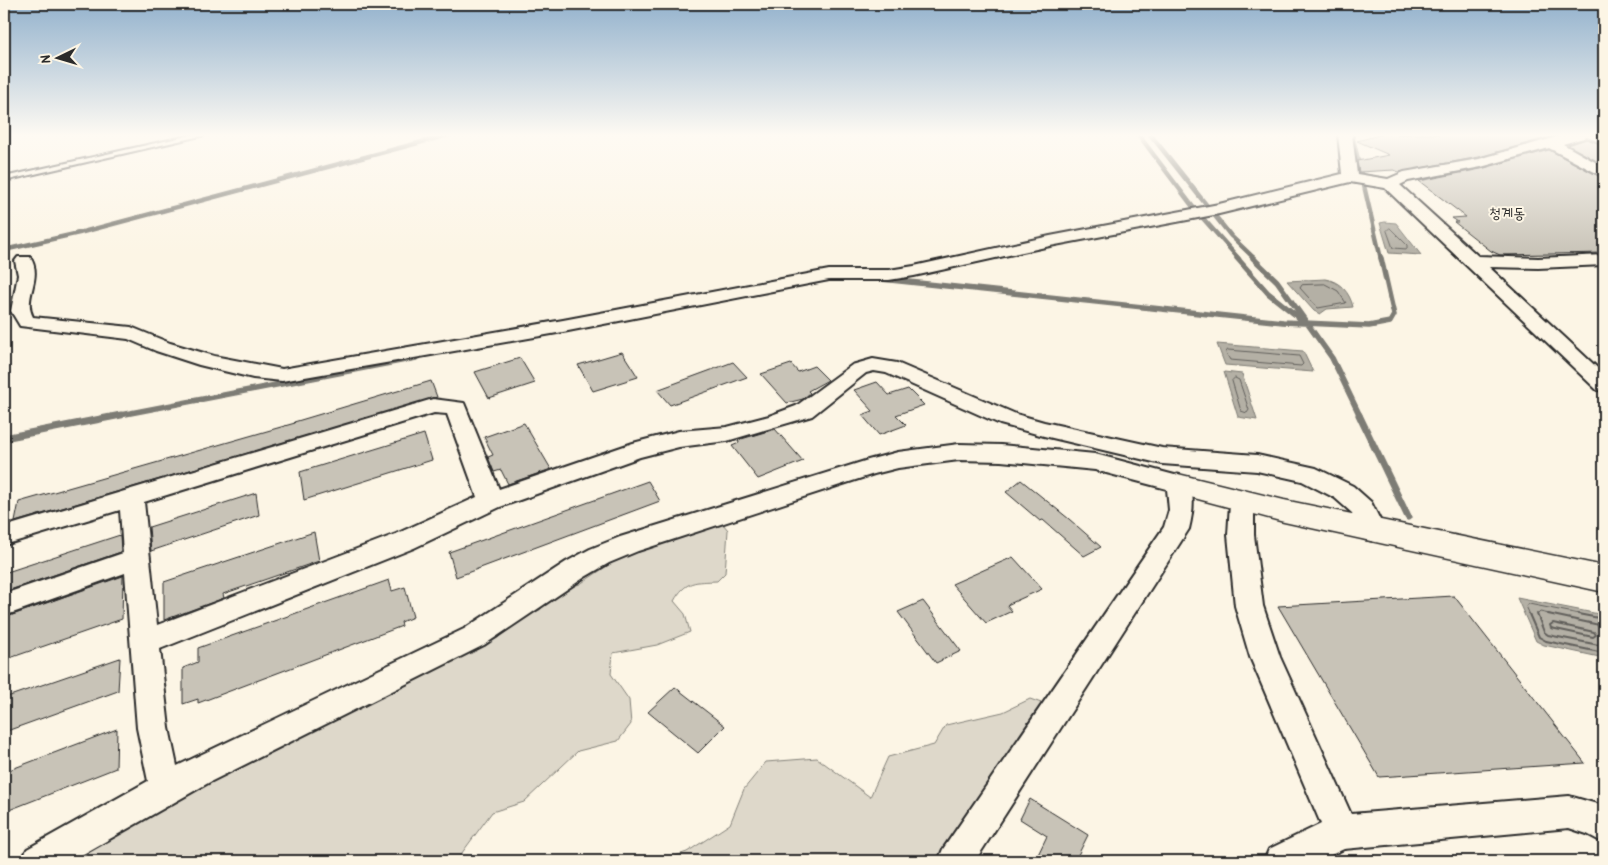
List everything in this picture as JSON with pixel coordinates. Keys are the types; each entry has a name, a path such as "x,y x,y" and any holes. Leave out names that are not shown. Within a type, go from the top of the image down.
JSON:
{"street":[{"path":"1357,174 1358,179"},
{"path":"1390,184 1404,177 1418,174"},
{"path":"24,261 28,276 19,305 22,316 27,322 131,333 162,346 259,374 282,376 563,326 829,275 889,275 914,271 1050,241 1196,214 1358,179 1390,184 1601,379"},
{"path":"1473,261 1538,263 1604,260"},
{"path":"145,642 405,541 491,501 633,451 679,439 727,434 776,421 804,411 859,369 873,365 890,367 1008,419 1044,429 1162,456 1257,463 1308,474 1328,482 1344,492 1362,508 1373,532"},
{"path":"4,536 433,406 456,408 491,501"},
{"path":"39,861 100,824 166,789 474,637 513,614 553,584 591,560 629,544 898,460 959,452 1001,452 1095,462 1242,503 1373,532 1531,561 1604,579"},
{"path":"954,861 1176,529 1181,510 1178,484"},
{"path":"131,499 154,728 166,789"},
{"path":"1242,503 1241,535 1249,606 1265,657 1342,832"},
{"path":"4,605 136,559"},
{"path":"1281,861 1342,832 1570,812 1596,820 1604,826"}],"lane":[{"path":"4,179 25,174"}],"shaded area":[{"path":"723,524 728,530 725,573 717,581 697,582 687,586 678,594 674,601 685,614 690,632 657,645 613,653 611,674 629,700 631,724 618,741 578,751 524,802 492,812 456,861 81,861 110,832 279,749 371,697 498,638 514,620 540,610 556,591 580,584 625,554"},
{"path":"1030,699 1047,705 941,861 660,861 687,852 730,824 744,789 766,762 817,758 870,797 888,757 934,745 946,725 1003,712"}],"water":[{"path":"1380,223 1396,223 1421,255 1389,253"},
{"path":"1325,279 1335,282 1344,288 1353,307 1327,309 1320,314 1314,311 1287,281"},
{"path":"1217,344 1303,351 1313,372 1225,365"},
{"path":"1224,372 1242,374 1257,420 1238,417"},
{"path":"1517,598 1604,615 1604,658 1544,645 1536,641"}],"building":[{"path":"1453,174 1595,174 1604,179 1604,253 1500,255 1491,251 1454,222 1458,222 1452,218 1466,217 1419,181"},
{"path":"622,352 638,377 593,391 578,365"},
{"path":"520,358 535,383 489,398 475,372"},
{"path":"733,362 747,377 670,405 657,390"},
{"path":"791,364 798,372 814,366 828,380 808,391 810,393 803,399 787,403 761,374"},
{"path":"431,381 437,397 15,522 19,502 295,423"},
{"path":"877,382 889,395 908,389 924,405 896,415 906,425 879,435 862,415 873,411 854,390"},
{"path":"524,423 551,469 508,484 501,470 494,472 488,457 493,455 484,437"},
{"path":"775,429 803,461 758,479 732,446 739,443 738,440"},
{"path":"424,434 432,460 304,500 300,472"},
{"path":"1021,480 1101,547 1084,556 1043,520 1040,521 1006,492"},
{"path":"648,481 660,501 456,577 449,552"},
{"path":"256,493 259,515 151,551 149,527"},
{"path":"314,532 319,561 223,594 224,598 164,620 164,582"},
{"path":"120,535 121,552 4,592 4,573"},
{"path":"1013,557 1042,589 1007,605 1012,611 986,623 952,584"},
{"path":"123,576 122,619 4,660 4,618"},
{"path":"389,580 392,591 405,587 413,617 401,622 402,626 198,703 198,699 183,704 183,668 198,662 198,648"},
{"path":"1454,596 1585,763 1379,777 1278,606"},
{"path":"923,601 961,651 936,663 898,612"},
{"path":"120,658 118,691 4,732 4,698"},
{"path":"675,687 725,726 698,753 648,712"},
{"path":"117,729 116,768 4,812 4,772"},
{"path":"1030,799 1088,835 1075,861 1035,861 1047,836 1020,819"}],"waterway":[{"path":"4,250 79,233 300,174"},
{"path":"1168,174 1193,207 1239,259"},
{"path":"1182,174 1231,236 1255,259"},
{"path":"1361,174 1381,259"},
{"path":"1237,258 1268,293 1302,320"},
{"path":"1253,258 1277,281 1307,323"},
{"path":"1307,323 1369,326 1390,322 1394,315 1381,258"},
{"path":"881,279 1307,323"},
{"path":"1307,323 1332,358 1360,416"},
{"path":"115,416 416,358"},
{"path":"4,438 121,415"},
{"path":"1359,415 1408,517"}],"district":[{"name":"청계동","path":"1507,213"}]}
